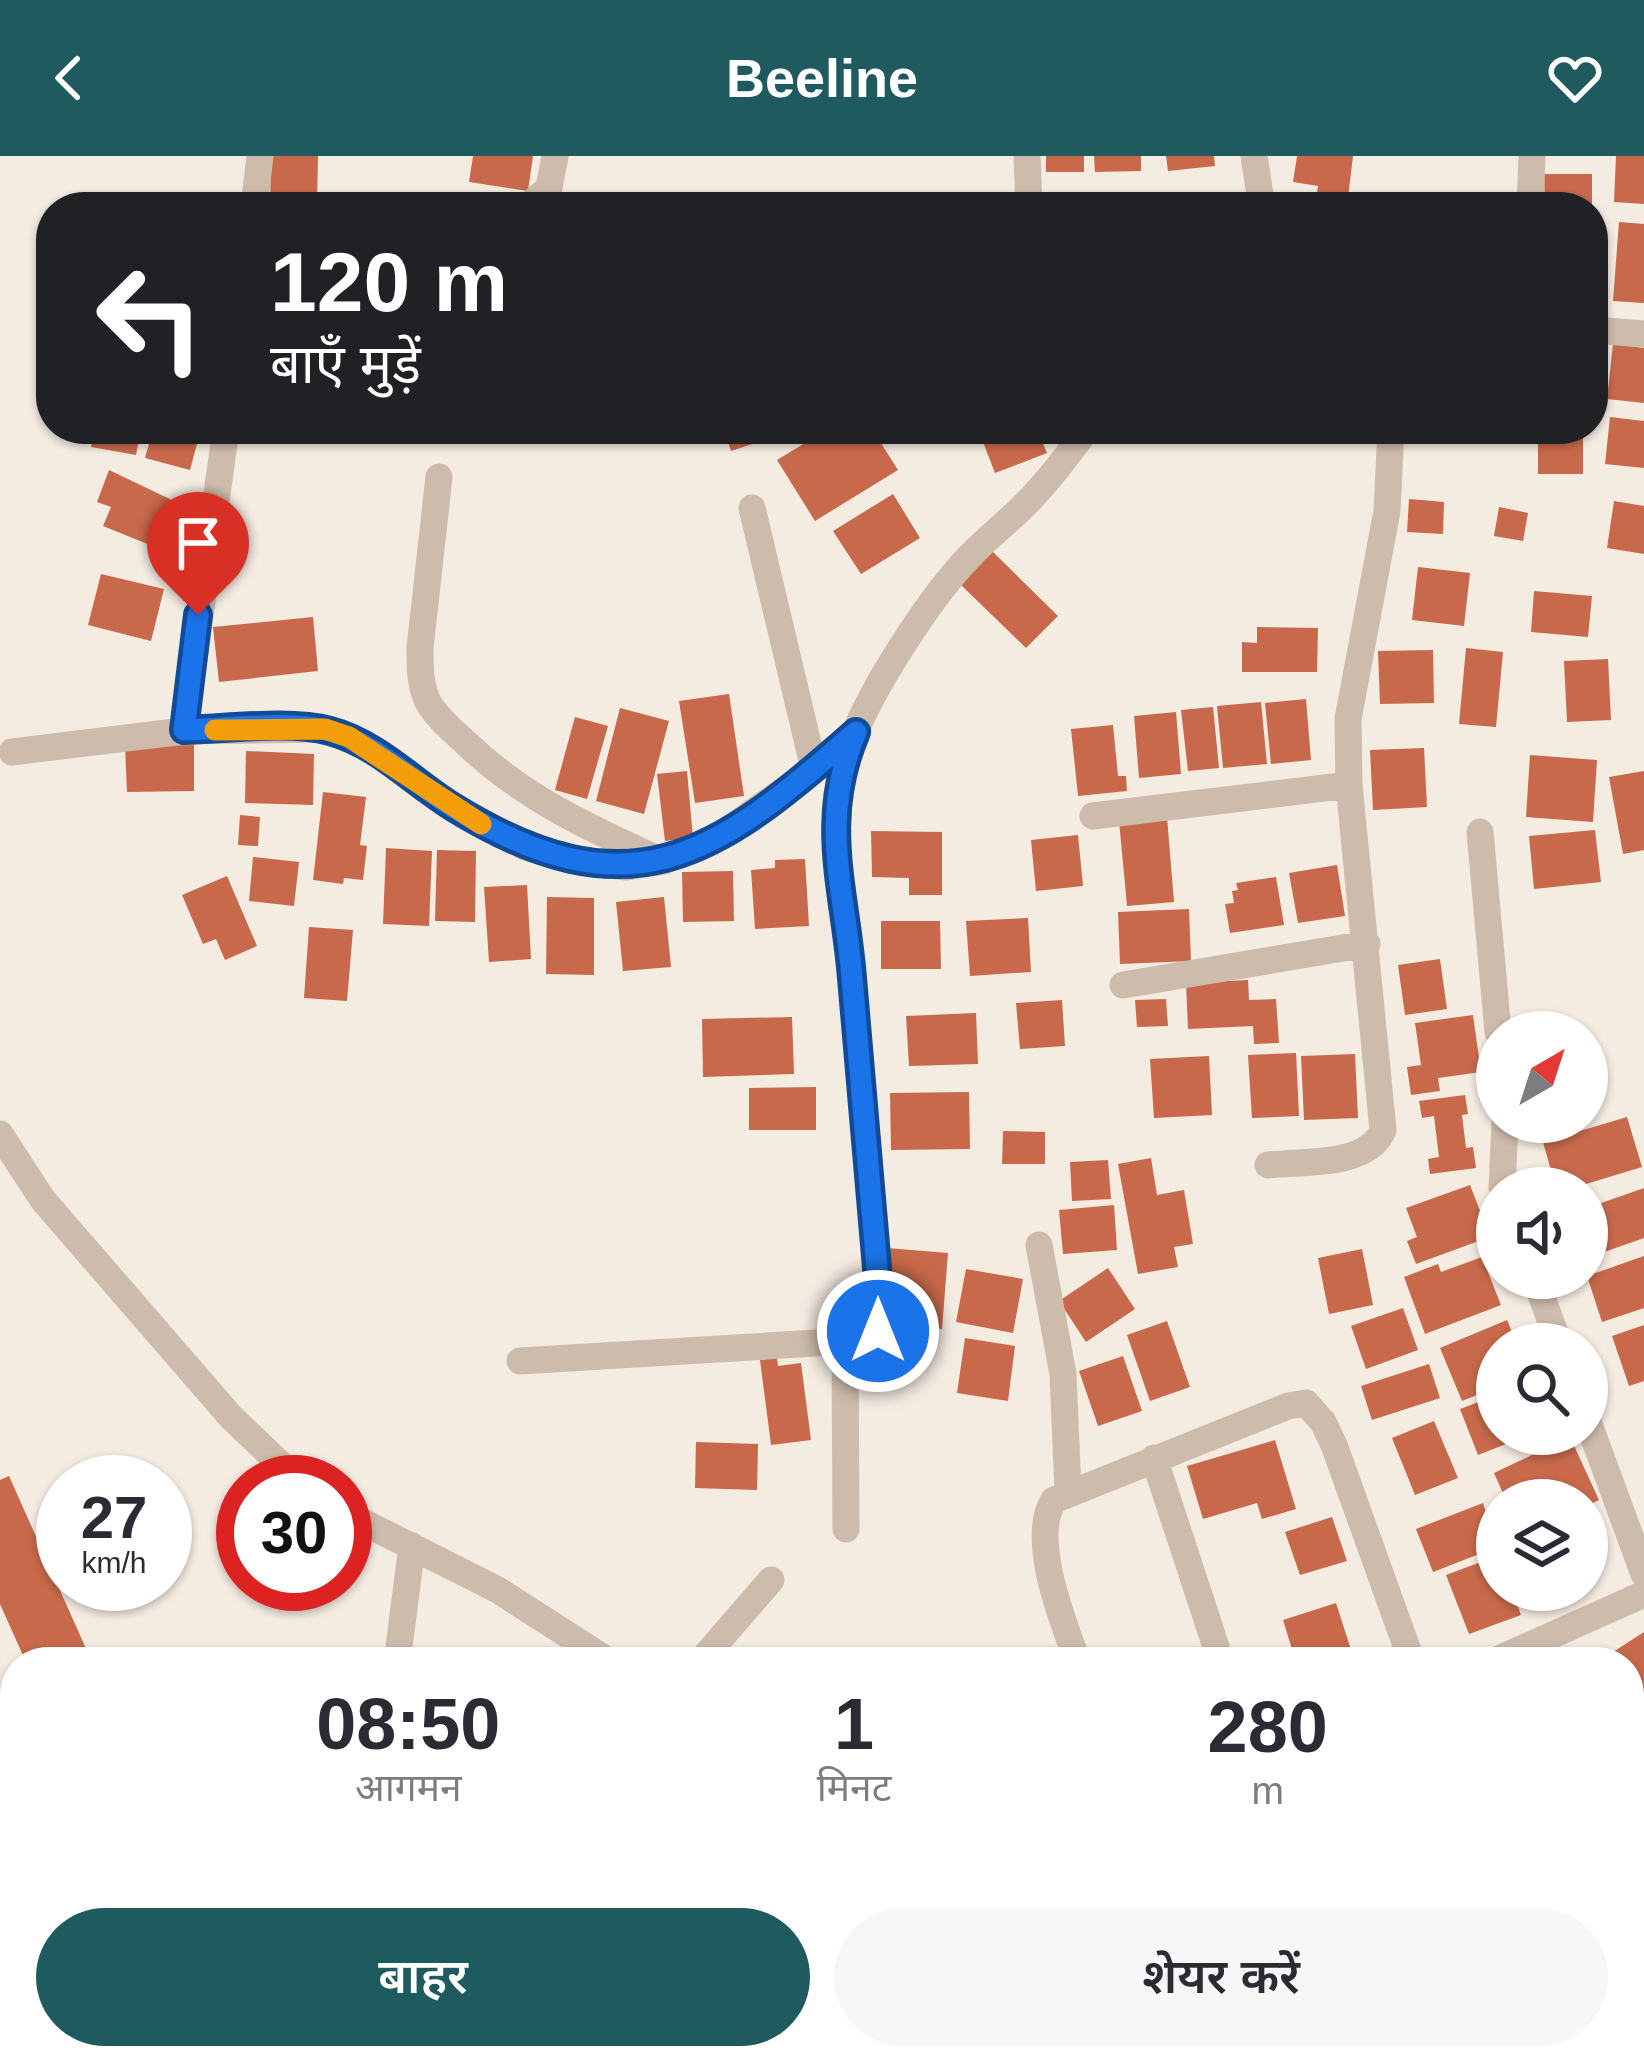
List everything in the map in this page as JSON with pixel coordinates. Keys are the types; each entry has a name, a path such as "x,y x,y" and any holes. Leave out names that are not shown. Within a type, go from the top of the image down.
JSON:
{"street":[{"path":"256,192 260,156"},
{"path":"544,192 555,156"},
{"path":"1028,156 1029,192"},
{"path":"1254,156 1260,192"},
{"path":"1531,192 1532,156"},
{"path":"1608,331 1644,334"},
{"path":"184,730 224,444"},
{"path":"520,1361 845,1341 878,1331 851,966 834,848 836,811 856,732 885,677 971,555 1040,490 1075,444"},
{"path":"1268,1166 1357,1154 1377,1143 1383,1117 1349,785 1348,719 1387,512 1390,444"},
{"path":"439,477 419,648 428,702 485,762 540,802 662,861"},
{"path":"752,508 814,769"},
{"path":"12,752 184,730 325,729 370,748 424,789 525,847 575,861 627,867 662,861 722,834 814,769 856,732"},
{"path":"1093,816 1349,785"},
{"path":"1480,832 1496,1011"},
{"path":"1123,985 1367,944"},
{"path":"0,1134 57,1216 231,1417 271,1455"},
{"path":"1039,1245 1064,1374 1068,1491"},
{"path":"845,1341 846,1529"},
{"path":"1073,1647 1051,1577 1045,1525 1054,1500 1288,1406 1306,1403 1334,1445 1407,1647"},
{"path":"1600,1455 1644,1574"},
{"path":"1154,1458 1216,1647"},
{"path":"372,1526 540,1614 588,1647"},
{"path":"399,1647 412,1546"},
{"path":"713,1647 771,1580"},
{"path":"1526,1647 1644,1594"}],"building":[{"path":"271,156 318,156 317,192 270,192"},
{"path":"473,156 533,156 528,191 469,182"},
{"path":"1046,156 1084,156 1084,172 1046,172"},
{"path":"1094,156 1141,156 1141,171 1095,172"},
{"path":"1166,156 1214,156 1215,166 1168,171"},
{"path":"1297,156 1353,156 1349,192 1317,192 1318,186 1293,182"},
{"path":"1616,156 1644,156 1644,204 1614,202"},
{"path":"1544,174 1592,174 1592,192 1545,192"},
{"path":"1619,222 1644,224 1644,303 1613,301"},
{"path":"1613,344 1644,348 1644,403 1608,399"},
{"path":"1610,417 1644,421 1644,468 1605,464"},
{"path":"92,444 138,444 136,455"},
{"path":"149,444 197,444 190,470 145,458"},
{"path":"803,444 882,444 898,470 815,521 777,460"},
{"path":"984,444 1043,444 1047,453 995,473"},
{"path":"1538,444 1583,444 1583,474 1538,474"},
{"path":"109,470 195,511 177,556 103,526 111,507 97,502"},
{"path":"893,494 920,538 861,574 833,531"},
{"path":"1409,499 1444,502 1443,534 1407,532"},
{"path":"1614,501 1644,506 1644,554 1607,548"},
{"path":"1499,507 1528,513 1523,541 1494,536"},
{"path":"992,551 1058,616 1026,648 960,584"},
{"path":"1418,567 1470,573 1464,626 1412,620"},
{"path":"101,574 164,589 151,641 88,625"},
{"path":"1534,591 1592,596 1588,637 1531,632"},
{"path":"313,617 318,671 219,682 213,627"},
{"path":"1257,627 1318,628 1317,672 1242,672 1242,642 1257,643"},
{"path":"1466,648 1503,652 1496,727 1459,724"},
{"path":"1433,650 1434,703 1380,704 1378,651"},
{"path":"1608,659 1611,720 1567,722 1564,661"},
{"path":"729,694 744,796 695,803 679,701"},
{"path":"1306,699 1311,760 1271,764 1265,703"},
{"path":"1261,702 1267,764 1223,768 1217,706"},
{"path":"1213,707 1219,768 1188,771 1181,710"},
{"path":"620,708 669,721 644,814 596,801"},
{"path":"1176,712 1181,774 1139,778 1134,716"},
{"path":"575,717 608,726 587,799 555,790"},
{"path":"1113,725 1118,776 1126,776 1127,791 1078,796 1071,729"},
{"path":"194,745 194,791 127,792 125,746"},
{"path":"1424,748 1427,807 1373,810 1370,750"},
{"path":"246,751 314,754 313,805 245,803"},
{"path":"1530,755 1597,760 1593,822 1526,817"},
{"path":"687,771 693,838 665,841 657,774"},
{"path":"1644,771 1644,850 1623,854 1609,777"},
{"path":"323,792 366,797 360,845 367,846 363,880 344,878 343,884 313,880"},
{"path":"240,815 260,817 258,846 238,845"},
{"path":"1167,817 1174,902 1127,906 1119,821"},
{"path":"1595,830 1601,882 1534,889 1529,836"},
{"path":"871,831 942,832 942,895 909,895 909,878 872,877"},
{"path":"1078,835 1083,886 1036,891 1031,840"},
{"path":"386,848 432,851 429,926 383,924"},
{"path":"437,850 476,851 475,922 435,921"},
{"path":"253,857 299,862 294,906 249,901"},
{"path":"805,859 809,926 755,929 751,870 775,868 775,860"},
{"path":"1337,865 1345,916 1298,923 1289,873"},
{"path":"733,871 734,921 683,922 682,872"},
{"path":"227,876 257,946 225,960 216,939 203,944 182,895"},
{"path":"1276,877 1284,925 1230,933 1225,904 1234,903 1236,883"},
{"path":"527,885 531,959 489,962 484,887"},
{"path":"547,897 594,898 594,975 546,974"},
{"path":"664,897 671,967 623,971 616,902"},
{"path":"1189,909 1191,961 1120,964 1118,912"},
{"path":"1028,918 1031,972 970,976 966,921"},
{"path":"881,921 940,921 941,969 881,969"},
{"path":"309,927 353,930 347,1001 304,998"},
{"path":"1440,959 1447,1009 1405,1015 1398,965"},
{"path":"1248,980 1249,1000 1276,999 1279,1043 1254,1044 1253,1026 1188,1029 1186,983"},
{"path":"1166,999 1168,1026 1137,1027 1135,1000"},
{"path":"1062,1000 1065,1046 1020,1049 1016,1003"},
{"path":"976,1013 978,1064 909,1066 906,1016"},
{"path":"1473,1015 1476,1073 1438,1078 1440,1091 1411,1095 1407,1067 1421,1065 1415,1023"},
{"path":"792,1017 794,1074 703,1077 702,1019"},
{"path":"1296,1053 1299,1116 1252,1118 1248,1055"},
{"path":"1355,1054 1358,1118 1304,1120 1301,1056"},
{"path":"1209,1056 1212,1115 1154,1118 1150,1059"},
{"path":"816,1087 816,1130 749,1130 749,1088"},
{"path":"969,1092 970,1149 891,1150 890,1093"},
{"path":"1465,1095 1466,1148 1473,1147 1476,1168 1430,1174 1428,1159 1439,1157 1434,1116 1422,1118 1419,1101"},
{"path":"1627,1117 1642,1167 1608,1177 1608,1167 1550,1167 1543,1143 1608,1143 1608,1123"},
{"path":"1003,1131 1045,1132 1045,1164 1002,1164"},
{"path":"1151,1158 1157,1195 1184,1190 1193,1244 1174,1247 1178,1267 1138,1274 1118,1164"},
{"path":"1108,1160 1111,1199 1072,1201 1070,1162"},
{"path":"1470,1185 1476,1200 1476,1242 1416,1264 1407,1241 1417,1237 1406,1208"},
{"path":"1644,1188 1644,1238 1608,1251 1608,1201"},
{"path":"1114,1205 1117,1250 1063,1254 1059,1210"},
{"path":"887,1248 948,1253 942,1329 881,1324"},
{"path":"1362,1249 1373,1305 1329,1314 1318,1258"},
{"path":"1644,1256 1644,1308 1602,1322 1594,1299 1608,1299 1608,1269"},
{"path":"1476,1259 1476,1299 1499,1299 1501,1305 1425,1334 1404,1277 1438,1264 1441,1272"},
{"path":"1108,1268 1135,1309 1086,1342 1059,1301"},
{"path":"966,1269 1023,1279 1013,1333 956,1322"},
{"path":"1403,1308 1418,1350 1366,1369 1351,1326"},
{"path":"1167,1321 1190,1387 1150,1401 1127,1335"},
{"path":"1644,1325 1644,1381 1629,1386 1612,1336"},
{"path":"1476,1333 1476,1395 1462,1401 1440,1348"},
{"path":"965,1338 1015,1346 1008,1401 957,1393"},
{"path":"1123,1356 1142,1411 1098,1426 1079,1371"},
{"path":"777,1358 778,1366 801,1363 811,1440 771,1445 760,1360"},
{"path":"1429,1364 1440,1398 1372,1420 1361,1386"},
{"path":"1476,1403 1476,1450 1460,1409"},
{"path":"1434,1421 1458,1478 1415,1495 1392,1438"},
{"path":"1275,1440 1296,1509 1262,1519 1257,1503 1203,1519 1187,1466"},
{"path":"696,1442 758,1444 757,1490 695,1488"},
{"path":"1532,1455 1578,1455 1589,1479 1497,1479 1494,1473"},
{"path":"9,1476 36,1537 36,1611 69,1611 85,1647 19,1647 0,1604 0,1480"},
{"path":"1476,1506 1476,1555 1433,1572 1416,1529"},
{"path":"1332,1517 1347,1561 1300,1575 1285,1532"},
{"path":"1476,1564 1476,1611 1520,1611 1521,1615 1469,1634 1446,1575"},
{"path":"1336,1603 1350,1647 1291,1647 1283,1620"},
{"path":"1644,1632 1644,1647 1621,1647"}],"slow traffic":[{"path":"215,730 325,729 349,737 481,824"}],"route":[{"path":"198,615 184,730 325,729 349,737 470,818 525,847 575,861 627,867 664,861 697,848 814,769 856,732 836,811 834,848 851,966 879,1291 878,1331"}]}
